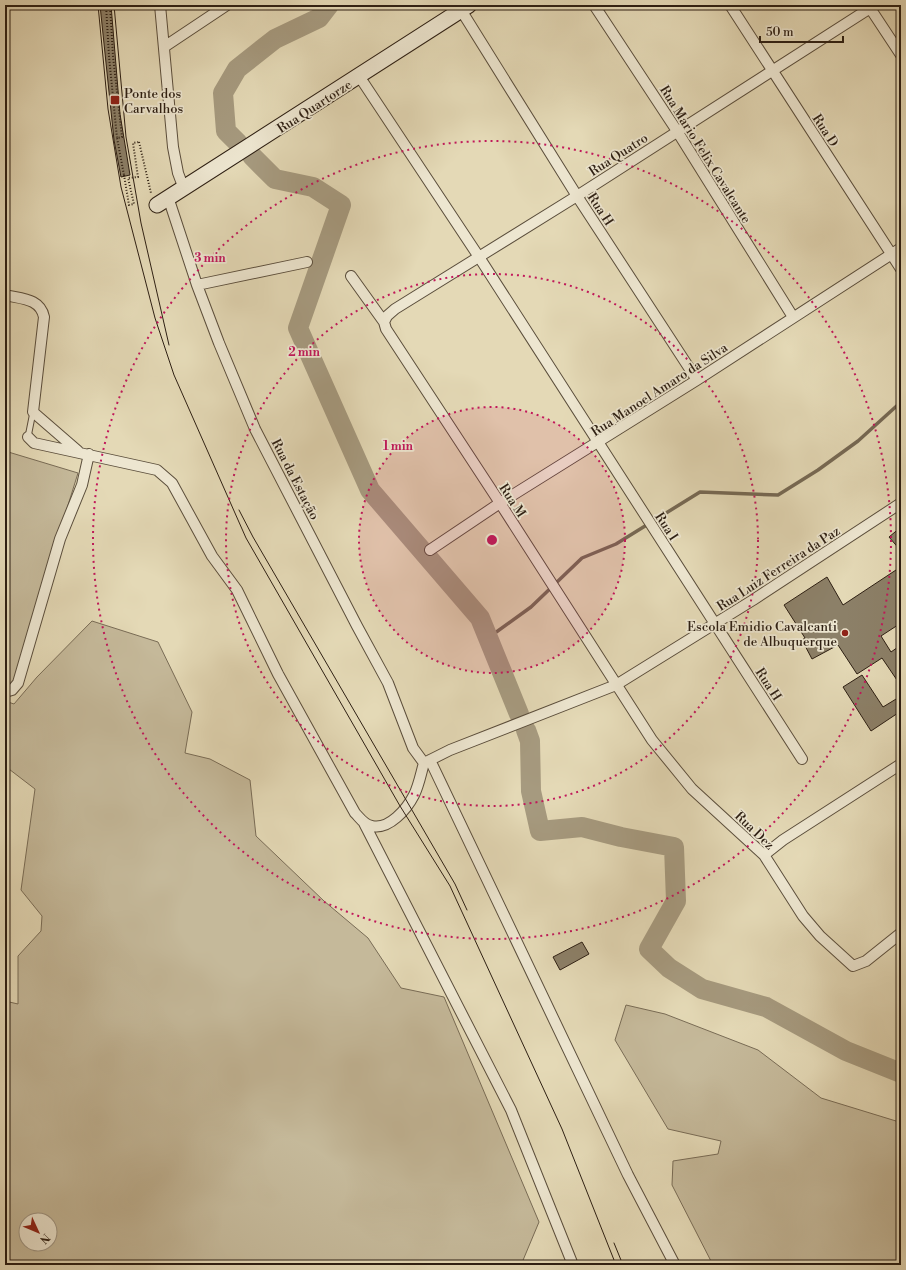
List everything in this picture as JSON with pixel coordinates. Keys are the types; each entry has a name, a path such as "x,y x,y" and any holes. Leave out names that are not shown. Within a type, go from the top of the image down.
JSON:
{"street":[{"path":"160,5 173,146 178,172 184,189"},
{"path":"164,47 227,5"},
{"name":"Rua Mario Felix Cavalcante","path":"594,5 677,131 793,317"},
{"name":"Rua D","path":"730,5 901,269"},
{"path":"871,6 901,55"},
{"name":"Rua Quatro","path":"385,326 387,316 395,309 577,196 871,6"},
{"name":"Rua Quartorze","path":"163,201 360,76 465,7"},
{"name":"Rua H","path":"465,7 577,196 697,380"},
{"name":"Rua I","path":"360,76 479,257 640,509 715,623"},
{"name":"Rua da Estação","path":"163,201 219,343 255,429 388,683 414,748 427,761 628,1176 675,1265"},
{"name":"Rua Manoel Amaro da Silva","path":"430,550 500,503 598,443 901,248"},
{"path":"197,285 307,262"},
{"name":"Rua M","path":"351,276 500,503 616,685"},
{"path":"5,295 35,302 42,309 44,317 33,412 84,453"},
{"path":"28,436 34,443 157,470 172,483 212,556 237,590 278,674 320,752 355,813 364,823 511,1110 573,1265"},
{"path":"5,692 12,690 18,683 60,539 82,485 84,453"},
{"name":"Rua Luiz Ferreira da Paz","path":"427,761 450,750 616,685 901,504"},
{"name":"Rua H","path":"715,623 802,759"},
{"name":"Rua Dez","path":"616,685 652,740 676,771 703,800 764,855 803,916 820,936 853,966 858,966 866,961 901,933"},
{"path":"364,823 372,826 381,826 390,822 403,812 415,794 427,761"},
{"path":"764,855 783,840 901,764"}],"lane":[{"path":"28,436 33,412"}],"path":[{"path":"106,5 109,56 117,138 129,205 134,204 128,178 138,176 133,143 138,142 152,198 163,201"},
{"path":"110,5 113,56 122,137 117,138"}],"shaded area":[{"path":"5,451 78,473 11,689 5,687"},
{"path":"92,621 158,642 192,712 185,753 210,759 250,780 256,836 324,901 368,938 401,988 444,997 539,1222 521,1265 5,1265 5,1001 18,1004 18,956 41,931 42,916 21,890 35,789 5,766 5,701 14,704 37,677"},
{"path":"626,1005 665,1014 758,1050 821,1098 896,1121 901,1127 901,1265 713,1265 672,1185 673,1161 718,1154 721,1141 668,1129 615,1040"}],"building":[{"name":"Ponte dos Carvalhos","path":"100,5 111,5 120,114 130,175 121,177 114,140"},
{"path":"901,527 901,551 889,537"},
{"path":"896,570 901,578 901,623 881,636 891,652 901,645 901,686 882,658 857,674 838,645 812,659 802,640 805,638 784,605 827,577 843,605"},
{"path":"862,675 883,707 901,696 901,711 871,731 843,687"},
{"path":"582,942 589,954 560,970 553,957"}],"waterway":[{"path":"238,143 226,131 223,93 237,69 275,39 319,18 329,5"},
{"path":"252,156 275,179 313,187 341,205 298,328 370,490 480,618 519,714"},
{"path":"488,638 531,607 582,558 616,544 700,492 778,495 818,470 858,441 901,402"},
{"path":"526,730 530,741 531,791 540,831 582,827 621,837 674,847 676,901 649,949 669,968 702,989 766,1007 846,1051 901,1073"}],"tram line":[{"path":"98,5 108,109 121,187 155,318 174,375 246,538 400,806 450,886 562,1129 616,1265"},
{"path":"114,5 126,137 141,223 169,345"},
{"path":"239,510 253,537 455,884 467,910"},
{"path":"614,1243 623,1265"}],"place":[{"name":"Ponte dos Carvalhos","path":"115,100"},
{"name":"Escola Emidio Cavalcanti de Albuquerque","path":"845,633"}]}
